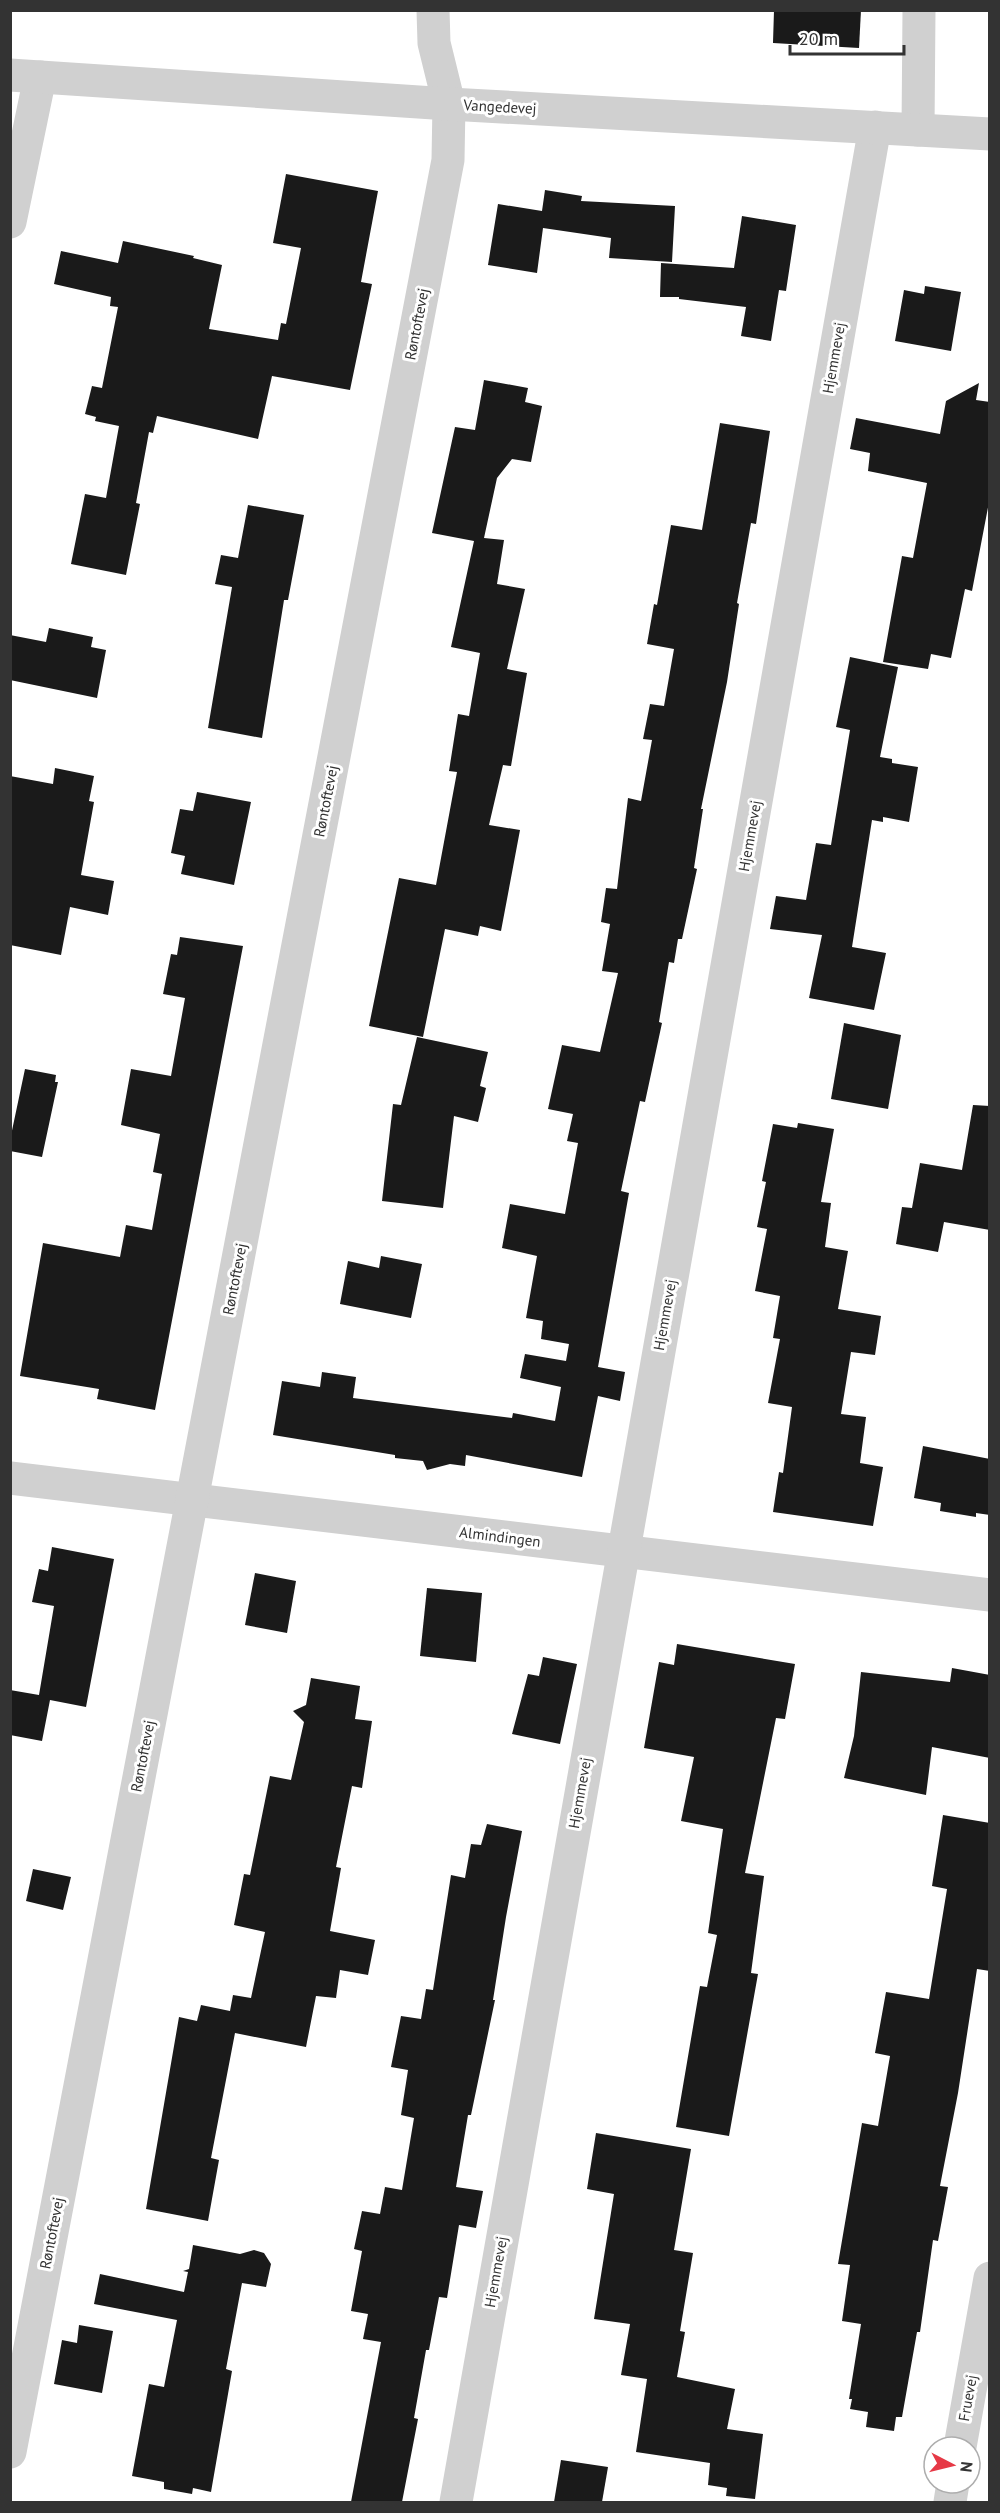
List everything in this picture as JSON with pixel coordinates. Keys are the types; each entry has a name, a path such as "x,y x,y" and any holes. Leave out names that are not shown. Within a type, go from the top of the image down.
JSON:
{"street":[{"name":"Røntoftevej","path":"10,2452 448,160 449,104 434,43 433,10"},
{"path":"918,130 919,10"},
{"name":"Vangedevej","path":"25,76 449,104 990,134"},
{"path":"10,222 25,76"},
{"name":"Hjemmevej","path":"456,2502 875,127"},
{"name":"Almindingen","path":"10,1478 990,1596"},
{"name":"Fruevej","path":"962,2435 990,2278"}],"building":[{"path":"774,10 861,10 859,48 773,43"},
{"path":"286,174 378,191 361,282 372,284 350,390 272,376 258,439 157,416 153,433 149,432 136,503 140,504 126,575 71,564 85,494 106,498 119,426 95,421 96,417 85,414 92,386 102,388 118,307 110,306 111,297 54,284 61,251 118,263 123,241 194,256 193,258 222,265 209,329 278,340 281,323 286,324 301,248 273,243"},
{"path":"545,190 582,196 581,201 675,206 672,262 609,258 611,238 543,228 537,273 488,265 498,204 542,211"},
{"path":"742,216 796,225 786,291 779,290 771,341 741,336 746,307 679,299 679,297 660,297 661,263 734,268"},
{"path":"925,286 961,292 951,351 895,341 904,290 924,294"},
{"path":"484,380 528,388 525,402 542,406 531,462 512,459 497,478 484,538 504,540 497,584 525,589 507,669 527,673 511,766 503,765 489,825 520,830 501,931 480,926 478,936 445,929 423,1037 369,1026 399,878 436,885 457,772 449,771 458,714 469,716 480,653 451,647 474,541 432,533 455,427 475,430"},
{"path":"979,383 976,400 990,402 990,497 972,591 965,589 951,658 931,654 928,669 883,662 902,556 913,558 927,483 868,471 870,453 850,449 856,418 940,434 946,401"},
{"path":"720,423 770,431 756,524 751,523 737,603 739,604 727,682 701,809 703,809 694,868 697,869 682,939 678,939 674,963 669,962 659,1022 662,1023 645,1102 640,1101 621,1191 629,1193 598,1367 625,1372 620,1401 598,1396 582,1477 466,1455 465,1466 450,1464 427,1470 423,1461 395,1458 395,1455 273,1435 282,1381 320,1387 322,1372 356,1377 353,1398 512,1418 513,1413 555,1421 561,1387 520,1378 525,1354 566,1361 569,1344 541,1339 543,1321 526,1318 537,1256 502,1248 510,1204 565,1214 578,1143 567,1141 573,1114 548,1109 562,1045 600,1052 618,973 602,971 610,924 601,922 606,888 617,889 628,798 641,801 652,740 643,739 650,704 664,706 674,649 647,644 654,604 657,605 671,525 702,530"},
{"path":"248,505 304,515 288,600 284,600 262,738 208,728 232,587 215,584 221,555 238,558"},
{"path":"49,628 93,637 91,647 106,650 97,698 10,680 10,635 46,642"},
{"path":"850,657 898,667 880,757 892,759 892,763 918,767 909,822 883,817 883,822 872,820 852,947 886,953 874,1010 809,998 822,935 770,929 776,896 806,900 816,843 831,845 850,730 836,727"},
{"path":"55,768 94,776 89,801 94,802 81,875 114,881 108,915 70,907 61,955 10,945 10,776 53,784"},
{"path":"197,792 251,802 234,885 181,874 185,856 171,853 180,809 193,811"},
{"path":"180,937 243,946 155,1410 97,1399 99,1389 20,1376 43,1243 120,1257 126,1225 152,1230 162,1174 153,1172 160,1134 121,1125 131,1069 171,1076 185,998 163,994 171,954 177,955"},
{"path":"844,1023 901,1035 888,1109 831,1099"},
{"path":"417,1037 488,1052 480,1086 486,1088 478,1122 454,1116 443,1208 382,1201 393,1104 401,1105"},
{"path":"25,1069 56,1075 55,1082 58,1082 42,1157 10,1151 10,1140"},
{"path":"973,1105 990,1106 990,1230 944,1222 938,1252 896,1244 902,1207 912,1208 920,1163 962,1170"},
{"path":"798,1123 834,1129 821,1202 831,1203 825,1247 848,1251 838,1309 881,1316 875,1355 851,1352 841,1414 866,1417 860,1463 883,1467 873,1526 773,1512 779,1472 783,1473 792,1407 768,1403 780,1339 773,1338 780,1296 755,1291 767,1229 757,1227 766,1182 762,1181 773,1124 797,1128"},
{"path":"381,1256 422,1264 411,1318 340,1304 348,1261 379,1268"},
{"path":"923,1446 990,1459 990,1515 976,1513 976,1517 940,1511 941,1503 914,1498"},
{"path":"52,1547 114,1559 86,1707 50,1700 42,1741 10,1735 10,1690 39,1695 54,1606 32,1602 39,1569 48,1571"},
{"path":"255,1573 296,1581 287,1633 245,1625"},
{"path":"427,1588 482,1593 476,1662 420,1656"},
{"path":"677,1644 795,1664 785,1719 776,1718 745,1873 764,1876 751,1973 758,1974 729,2136 676,2127 700,1986 707,1987 717,1935 708,1933 723,1829 681,1821 694,1757 644,1748 659,1662 674,1665"},
{"path":"543,1657 577,1664 560,1744 512,1734 528,1674 539,1676"},
{"path":"952,1668 990,1675 990,1758 932,1747 926,1795 844,1778 854,1736 861,1672 950,1682"},
{"path":"311,1678 360,1686 355,1719 372,1721 362,1788 352,1786 336,1867 341,1868 330,1931 375,1940 368,1975 340,1970 336,1998 316,1996 306,2047 235,2033 211,2158 219,2160 208,2221 146,2209 179,2017 197,2021 201,2005 230,2011 233,1995 251,1998 265,1932 234,1925 244,1874 250,1875 270,1776 291,1780 304,1722 293,1711 306,1705"},
{"path":"943,1815 990,1823 990,1971 977,1969 958,2093 940,2186 948,2187 938,2241 933,2240 920,2332 917,2332 902,2417 896,2417 894,2431 866,2427 868,2412 850,2409 852,2399 849,2399 861,2324 842,2321 850,2265 838,2264 862,2123 878,2126 890,2056 875,2053 886,1992 929,1999 947,1889 932,1886"},
{"path":"487,1824 522,1831 506,1917 493,2000 495,2000 471,2115 468,2115 456,2187 483,2191 476,2228 459,2225 447,2298 439,2297 429,2350 426,2350 414,2418 418,2419 402,2502 351,2502 381,2342 363,2339 368,2314 351,2311 362,2251 354,2249 362,2211 380,2214 385,2187 402,2190 414,2118 401,2115 408,2070 391,2067 401,2016 421,2019 426,1989 433,1990 451,1875 465,1878 471,1844 481,1845"},
{"path":"33,1869 71,1877 63,1910 26,1901"},
{"path":"596,2133 691,2149 674,2250 693,2253 680,2331 685,2332 677,2377 735,2389 727,2429 763,2434 755,2499 726,2496 727,2488 708,2485 710,2463 636,2452 647,2379 621,2375 630,2324 594,2319 614,2194 587,2189"},
{"path":"193,2245 240,2254 254,2250 264,2253 271,2264 266,2287 242,2283 226,2369 232,2371 211,2492 193,2488 192,2494 164,2489 164,2482 132,2476 149,2384 164,2387 177,2320 94,2304 100,2274 184,2292 188,2272 183,2271 189,2269"},
{"path":"79,2325 113,2331 102,2393 54,2384 62,2340 77,2343"},
{"path":"561,2460 608,2467 602,2502 554,2502"}]}
